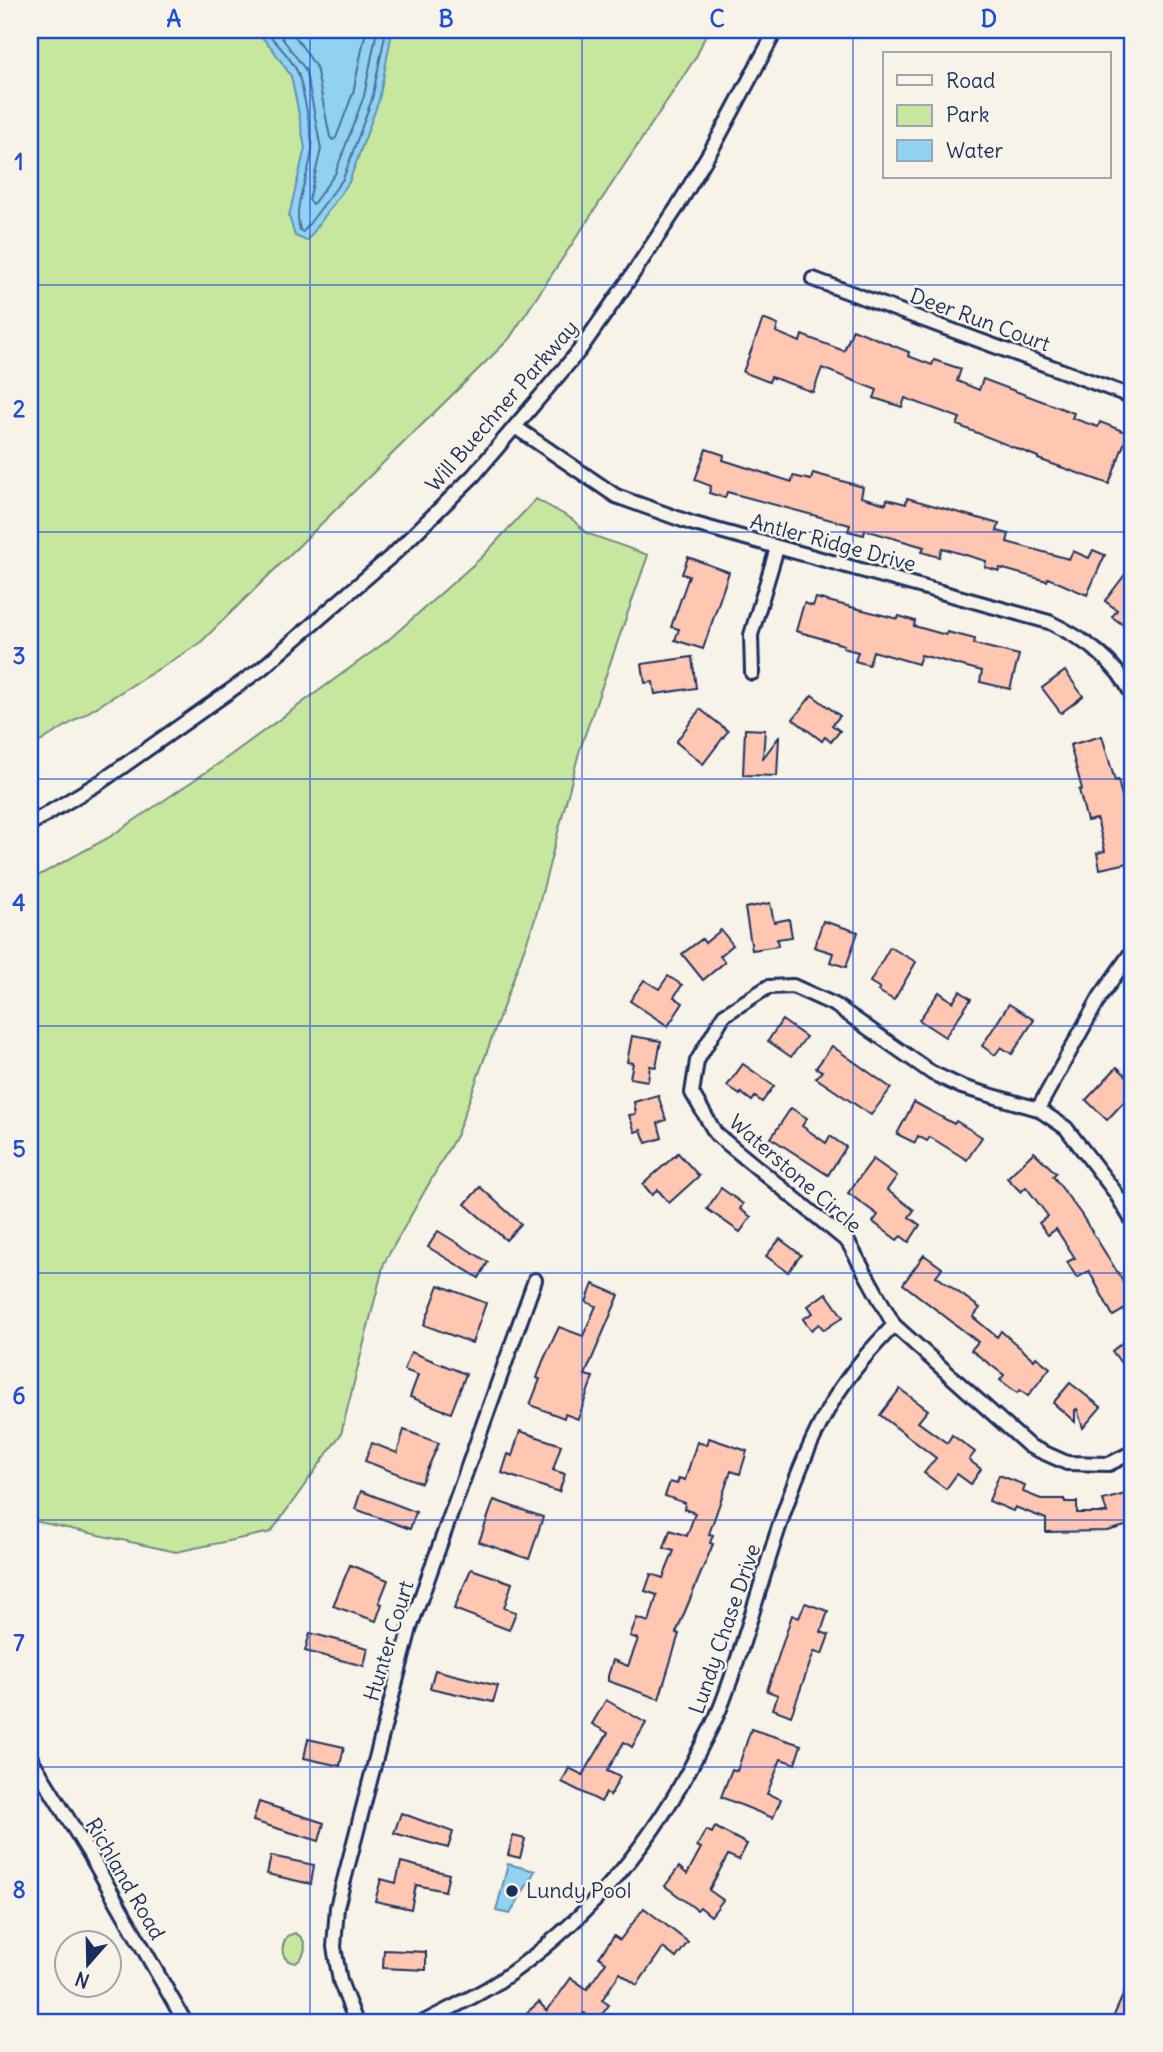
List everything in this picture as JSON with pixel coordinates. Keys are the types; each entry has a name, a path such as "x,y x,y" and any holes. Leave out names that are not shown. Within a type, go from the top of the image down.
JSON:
{"street":[{"name":"Will Buechner Parkway","path":"30,824 102,781 261,669 396,552 474,475 579,351 669,220 717,140 776,30"},
{"name":"Deer Run Court","path":"813,279 1133,397"},
{"name":"Antler Ridge Drive","path":"515,427 616,496 691,523 1049,622 1081,638 1108,660 1128,685 1133,697"},
{"path":"752,673 751,635 777,548"},
{"path":"1038,1110 1100,998 1133,950"},
{"name":"Waterstone Circle","path":"1133,1222 1115,1192 1066,1128 1038,1110 962,1087 932,1073 835,1005 793,986 768,987 724,1016 697,1061 692,1093 716,1134 848,1242 894,1325 1029,1446 1068,1463 1109,1464 1133,1452"},
{"name":"Hunter Court","path":"356,2022 340,1981 334,1947 337,1907 410,1628 535,1280"},
{"name":"Lundy Chase Drive","path":"424,2022 497,1982 568,1929 612,1884 645,1843 679,1793 723,1703 800,1469 835,1399 866,1354 894,1325"},
{"name":"Richland Road","path":"30,1757 89,1853 185,2022"}],"green space":[{"path":"30,30 708,30 696,57 509,339 199,644 30,748"},
{"path":"536,499 572,519 586,533 648,555 580,749 535,919 457,1134 384,1263 341,1434 271,1532 176,1552 30,1520 30,880 108,838 221,762 387,641 482,557"},
{"path":"295,1933 303,1939 305,1947 296,1963 287,1960 283,1953 287,1936"}],"water":[{"path":"255,30 395,30 392,32 379,100 349,182 307,241 295,236 289,216 305,148 291,76 271,47"},
{"name":"Lundy Pool","path":"508,1864 535,1871 510,1914 496,1911"}],"building":[{"path":"763,319 778,325 776,332 800,342 802,335 844,351 853,329 909,352 908,356 932,365 934,360 961,369 957,381 979,390 983,379 1074,413 1072,418 1098,427 1100,422 1128,433 1109,484 1038,459 957,425 960,418 905,398 902,407 874,398 877,390 822,368 813,392 771,377 769,382 743,372"},
{"path":"706,449 724,455 723,460 792,482 793,476 811,480 813,473 863,487 861,497 886,504 887,499 906,504 907,498 999,524 997,531 1009,534 1007,542 1069,559 1073,551 1089,558 1093,550 1105,555 1087,595 1048,578 1047,581 1000,568 999,571 985,567 986,561 942,548 939,557 922,552 924,547 865,530 864,535 848,531 850,525 727,492 725,498 709,493 711,486 695,480"},
{"path":"688,557 729,572 703,649 675,640 679,629 671,627 689,576 682,574"},
{"path":"1133,564 1133,618 1126,627 1112,617 1117,610 1105,601"},
{"path":"816,598 898,619 899,616 915,621 914,626 946,635 947,632 975,639 974,644 1019,655 1010,689 980,682 982,671 921,655 918,664 873,651 869,665 855,661 858,652 843,648 844,645 796,631 804,603 813,606"},
{"path":"692,657 696,688 655,694 653,682 645,683 642,664"},
{"path":"1065,671 1083,696 1061,713 1042,688"},
{"path":"812,695 840,716 832,725 840,731 831,742 825,737 822,741 793,719"},
{"path":"700,709 728,731 703,764 676,742"},
{"path":"745,729 765,730 763,758 779,737 777,776 743,775"},
{"path":"1102,736 1115,781 1118,780 1130,829 1133,828 1133,862 1100,869 1097,853 1105,851 1097,819 1087,821 1079,790 1082,789 1070,745"},
{"path":"770,903 774,922 789,919 792,937 777,939 778,946 752,950 745,908"},
{"path":"823,921 858,932 846,967 830,962 833,953 814,947"},
{"path":"721,930 733,945 720,956 725,962 703,980 682,954 702,939 705,943"},
{"path":"890,947 916,962 894,1000 878,991 880,988 870,982"},
{"path":"668,976 682,985 674,997 683,1003 668,1026 630,1001 644,980 659,989"},
{"path":"960,991 971,999 945,1037 919,1020 939,992 953,1002"},
{"path":"1009,1004 1034,1020 1012,1054 1001,1047 995,1055 982,1046"},
{"path":"782,1020 806,1037 791,1057 768,1041"},
{"path":"632,1036 661,1041 656,1067 650,1066 648,1081 630,1078 633,1063 627,1062"},
{"path":"832,1046 891,1088 871,1115 816,1078 822,1071 816,1068"},
{"path":"743,1064 774,1086 762,1102 755,1097 752,1101 727,1086"},
{"path":"1117,1067 1133,1082 1133,1092 1107,1120 1086,1100"},
{"path":"658,1095 666,1120 658,1123 662,1138 646,1143 641,1130 635,1132 629,1115 636,1114 634,1102"},
{"path":"914,1102 954,1124 956,1121 982,1137 967,1160 930,1137 927,1141 918,1136 915,1143 897,1134"},
{"path":"791,1108 807,1118 802,1126 826,1143 830,1136 846,1147 828,1175 771,1138"},
{"path":"1034,1152 1056,1173 1053,1176 1081,1214 1121,1278 1133,1304 1113,1316 1089,1271 1077,1278 1067,1262 1075,1258 1056,1229 1048,1235 1039,1223 1048,1216 1026,1187 1021,1192 1007,1178"},
{"path":"678,1153 699,1176 669,1203 658,1190 652,1195 643,1184"},
{"path":"873,1159 897,1176 887,1190 914,1210 909,1217 920,1225 909,1242 901,1236 897,1240 873,1222 878,1215 848,1193"},
{"path":"480,1187 521,1224 506,1240 465,1204"},
{"path":"721,1188 743,1204 740,1209 751,1217 740,1232 707,1209"},
{"path":"438,1231 488,1262 479,1278 428,1247"},
{"path":"780,1239 801,1255 788,1272 766,1256"},
{"path":"924,1255 942,1268 936,1276 980,1308 973,1317 997,1337 1001,1331 1034,1360 1036,1357 1050,1368 1028,1396 1020,1390 1017,1393 1000,1380 1004,1375 971,1350 978,1342 903,1284"},
{"path":"593,1284 619,1295 585,1375 593,1377 578,1419 565,1414 564,1418 530,1405 540,1379 537,1378 543,1361 559,1327 583,1336 596,1306 586,1302"},
{"path":"439,1285 486,1303 472,1343 424,1325"},
{"path":"826,1293 843,1317 824,1330 819,1324 811,1330 803,1319 813,1313 808,1306"},
{"path":"1127,1339 1133,1347 1133,1379 1112,1351"},
{"path":"411,1352 466,1374 451,1413 410,1397 418,1375 404,1370"},
{"path":"1070,1383 1101,1407 1083,1428 1077,1409 1075,1422 1053,1403"},
{"path":"900,1389 928,1410 918,1422 947,1443 952,1435 975,1452 969,1460 981,1469 971,1484 957,1474 946,1489 924,1473 936,1458 880,1415"},
{"path":"404,1430 439,1443 421,1483 365,1461 372,1443 397,1453"},
{"path":"520,1431 561,1445 553,1470 565,1474 559,1492 502,1473 508,1454 512,1456"},
{"path":"709,1438 747,1451 740,1474 731,1471 709,1534 713,1535 710,1543 713,1544 676,1633 679,1634 659,1699 608,1681 608,1676 613,1660 628,1666 638,1639 630,1636 637,1618 649,1622 657,1595 645,1591 651,1574 663,1578 674,1551 664,1548 670,1530 687,1536 695,1513 684,1509 685,1503 665,1496 670,1482 677,1484 679,1478 685,1480 697,1442 707,1445"},
{"path":"999,1475 1025,1485 1023,1492 1041,1499 1077,1502 1077,1513 1107,1513 1103,1500 1133,1492 1133,1524 1107,1531 1046,1532 1046,1519 1015,1507 1013,1511 989,1501"},
{"path":"361,1491 416,1512 410,1529 355,1509"},
{"path":"494,1500 543,1517 529,1559 479,1542"},
{"path":"350,1565 388,1580 379,1603 382,1604 376,1621 333,1606"},
{"path":"471,1569 512,1583 504,1608 516,1612 509,1630 454,1609"},
{"path":"805,1603 828,1611 821,1632 829,1635 822,1654 814,1652 791,1716 773,1709 778,1695 767,1691 792,1615 799,1618"},
{"path":"310,1633 368,1648 364,1666 305,1651"},
{"path":"435,1670 498,1686 493,1702 430,1688"},
{"path":"606,1700 646,1723 632,1747 624,1742 607,1771 620,1777 610,1796 606,1793 601,1802 562,1782 569,1768 583,1775 608,1733 592,1724"},
{"path":"751,1729 801,1745 795,1764 781,1759 767,1794 781,1799 773,1818 721,1797 732,1769 737,1771"},
{"path":"308,1739 344,1747 340,1766 304,1758"},
{"path":"259,1802 324,1823 319,1841 253,1821"},
{"path":"401,1813 453,1832 448,1848 394,1833"},
{"path":"715,1827 747,1844 739,1860 728,1855 709,1890 723,1900 711,1916 700,1907 697,1910 665,1886 679,1867 687,1874 701,1848 697,1846 706,1830 712,1833"},
{"path":"513,1836 525,1839 520,1858 508,1855"},
{"path":"271,1856 314,1865 311,1884 267,1874"},
{"path":"401,1862 449,1874 445,1891 416,1885 411,1909 375,1901 381,1879 396,1883"},
{"path":"644,1908 688,1942 676,1958 663,1948 637,1985 620,1973 602,2000 609,2005 596,2022 584,2013 577,2022 516,2022 539,2002 547,2011 571,1978 587,1989 606,1962 599,1957 614,1936 620,1940"},
{"path":"384,1950 426,1952 426,1970 383,1968"},
{"path":"1133,1973 1133,2022 1111,2022"}],"place":[{"name":"Lundy Pool","path":"512,1891"}]}
